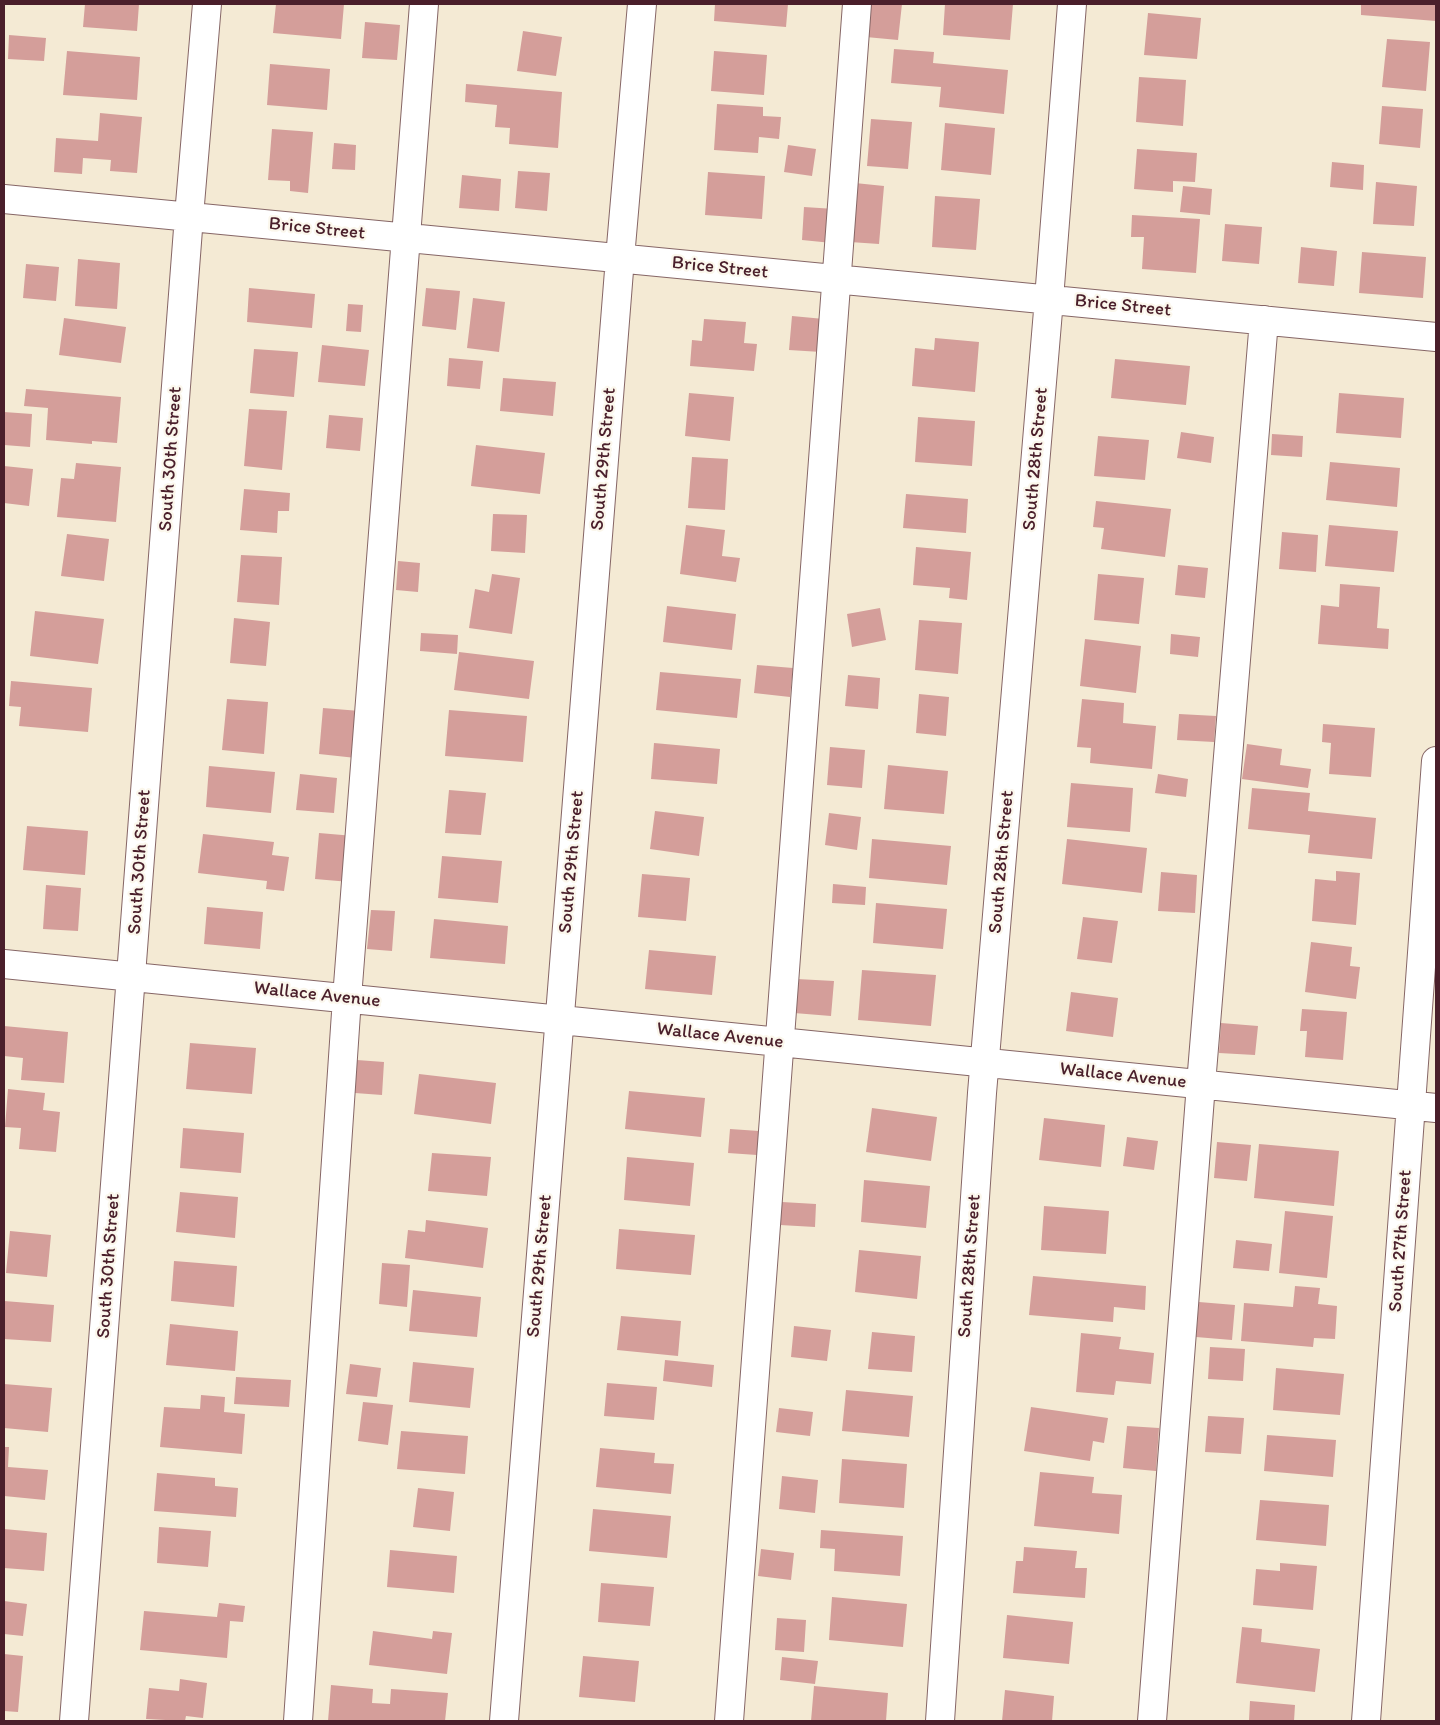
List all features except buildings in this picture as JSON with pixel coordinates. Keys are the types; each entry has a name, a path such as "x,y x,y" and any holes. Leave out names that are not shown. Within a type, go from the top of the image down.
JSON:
{"street":[{"name":"South 30th Street","path":"74,1721 189,216 207,4"},
{"path":"298,1721 347,998 424,4"},
{"name":"South 29th Street","path":"504,1721 620,258 642,4"},
{"path":"729,1721 857,4"},
{"name":"South 28th Street","path":"940,1721 982,1093 1072,4"},
{"name":"Brice Street","path":"4,199 1436,337"},
{"path":"1152,1721 1201,1084 1264,320"},
{"name":"South 27th Street","path":"1366,1721 1424,1106 1436,761"},
{"name":"Wallace Avenue","path":"4,964 1424,1106"}]}
